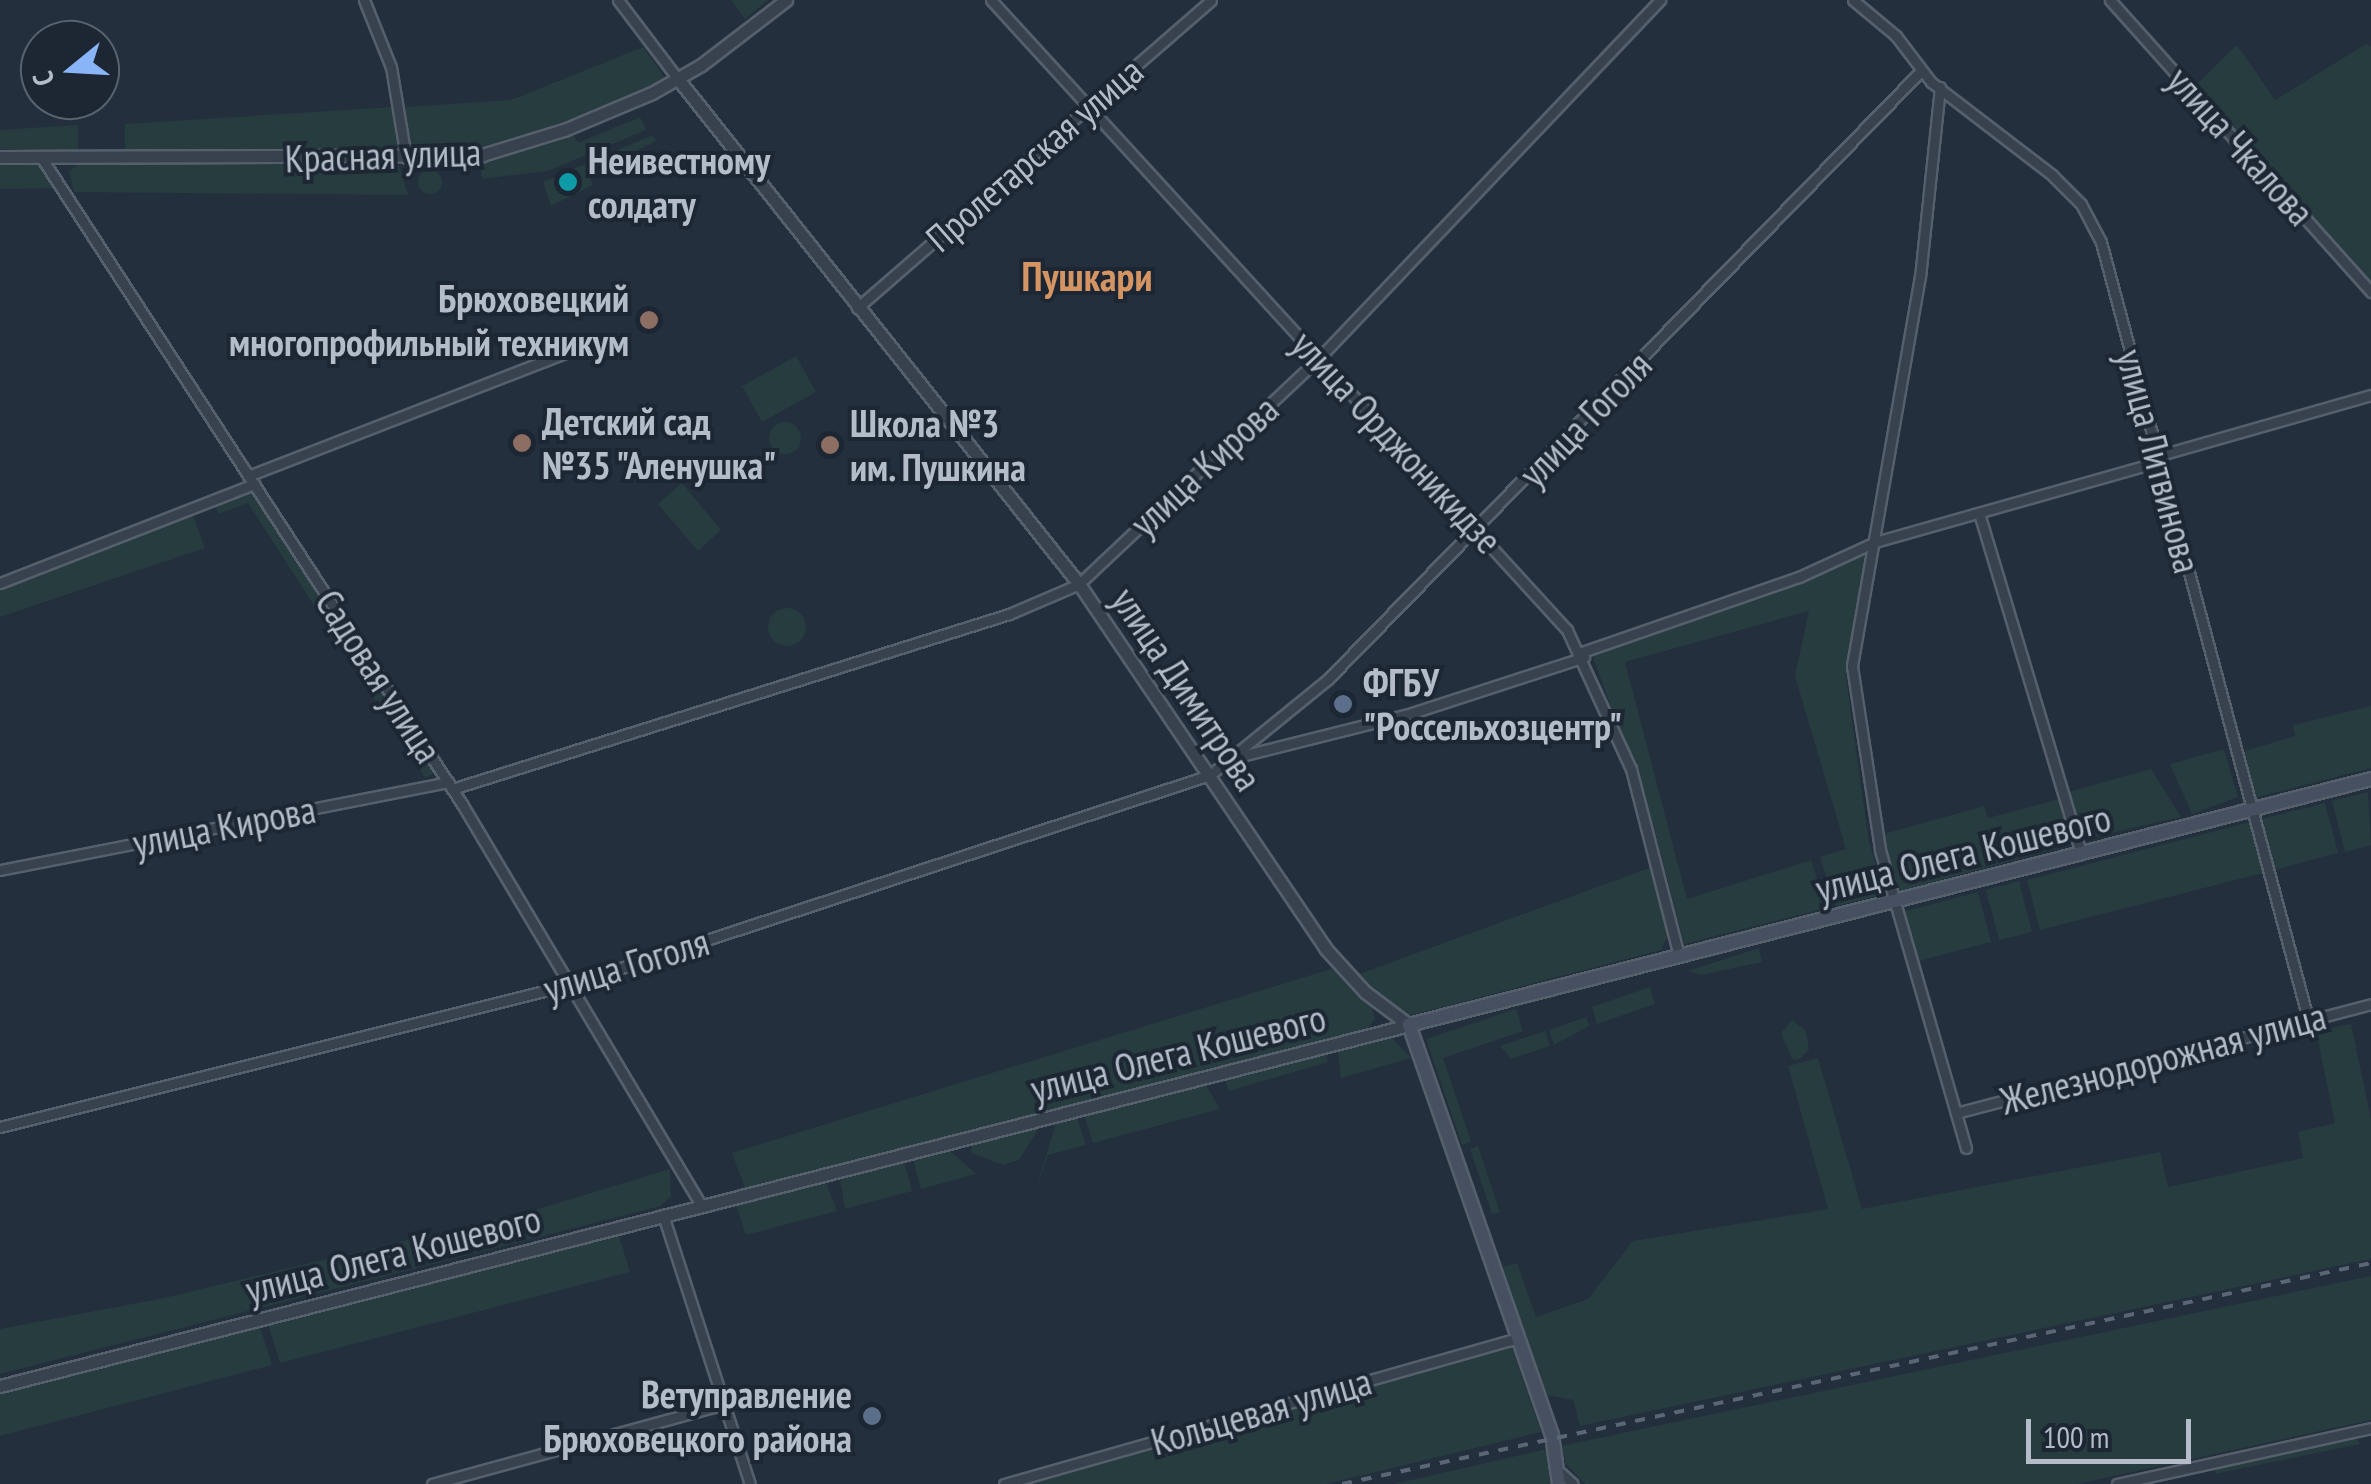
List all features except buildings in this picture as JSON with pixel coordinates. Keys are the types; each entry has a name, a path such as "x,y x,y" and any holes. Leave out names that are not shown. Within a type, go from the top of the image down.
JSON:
{"main road":[{"name":"улица Олега Кошевого","path":"1409,1025 2371,779"},
{"name":"улица Димитрова","path":"1409,1025 1518,1338 1560,1479"}],"street":[{"path":"364,0 390,67 406,160"},
{"name":"улица Димитрова","path":"618,0 857,308 1080,584 1332,958 1409,1025"},
{"name":"Красная улица","path":"0,157 468,158 524,144 678,80 786,0"},
{"name":"улица Орджоникидзе","path":"991,0 1479,529 1583,654 1632,769 1679,956"},
{"name":"Пролетарская улица","path":"857,308 1211,0"},
{"name":"улица Кирова","path":"0,870 450,785 1009,614 1080,584 1321,356 1660,0"},
{"name":"улица Литвинова","path":"1853,0 1896,36 1921,71 2017,143 2085,210 2108,263 2308,1019"},
{"name":"улица Чкалова","path":"2110,0 2371,292"},
{"name":"улица Гоголя","path":"0,1127 572,984 1210,775 1238,757 1328,679 1479,529 1921,71"},
{"path":"1894,902 1870,808 1853,685 1855,637 1917,292 1940,87"},
{"name":"Садовая улица","path":"41,157 450,785 700,1204"},
{"path":"0,583 581,347"},
{"name":"улица Гоголя","path":"1238,757 1412,713 1800,577 1874,542 2371,394"},
{"path":"1980,513 2082,853"},
{"name":"Железнодорожная улица","path":"1894,902 1966,1148"},
{"name":"Железнодорожная улица","path":"1956,1112 2371,1004"},
{"name":"улица Олега Кошевого","path":"0,1386 1409,1025"},
{"path":"663,1215 750,1484"},
{"name":"Кольцевая улица","path":"1004,1484 1518,1338"},
{"path":"432,1484 724,1404"},
{"path":"2117,1484 2371,1428"},
{"path":"1560,1479 1573,1484"}],"green space":[{"path":"731,0 768,0 745,19"},
{"path":"2366,44 2371,46 2371,283 2196,85 2237,45 2275,100"},
{"path":"643,47 665,78 612,104 499,145 414,154 410,146 405,107 511,100"},
{"path":"393,107 398,143 391,153 125,152 125,124"},
{"path":"640,117 646,130 548,171 482,179 480,161 573,134 578,143"},
{"path":"78,125 78,151 0,149 0,130"},
{"path":"653,135 656,141 589,175 593,185 551,206 543,182"},
{"path":"0,161 40,161 57,188 0,189"},
{"path":"81,162 399,165 408,195 74,192 69,171"},
{"path":"430,170 442,182 430,194 418,182"},
{"path":"796,356 816,392 762,422 742,386"},
{"path":"785,422 796,427 801,438 796,449 785,454 774,449 769,438 774,427"},
{"path":"682,483 721,530 698,551 658,504"},
{"path":"253,488 434,767 433,774 425,778 248,503 218,514 215,504"},
{"path":"192,513 205,548 0,617 0,587"},
{"path":"1860,552 1866,558 1846,677 1869,842 1885,894 1836,906 1820,857 1846,849 1795,676 1809,611 1625,662 1687,899 1811,860 1827,908 1684,944 1654,828 1592,654 1732,600 1803,581"},
{"path":"787,608 800,614 806,627 800,640 787,646 774,640 768,627 774,614"},
{"path":"2371,706 2371,768 2254,798 2242,752 2295,736 2293,725"},
{"path":"2224,749 2238,797 2192,814 2170,764"},
{"path":"2151,769 2181,817 2084,839 2068,792"},
{"path":"2368,792 2371,845 2345,852 2332,801"},
{"path":"2059,799 2067,830 2059,848 1896,892 1880,835 1984,806 1988,818"},
{"path":"2325,803 2338,853 2274,870 2261,819"},
{"path":"2250,822 2263,873 2040,930 2027,880"},
{"path":"1652,867 1668,935 1661,950 1412,1015 1398,1011 1359,974"},
{"path":"2019,881 2032,932 1999,940 1986,890"},
{"path":"1978,892 1991,942 1918,961 1902,912"},
{"path":"1759,948 1762,962 1701,975 1688,971"},
{"path":"1334,968 1371,1005 1375,1019 1368,1028 745,1188 732,1153"},
{"path":"1650,987 1655,1004 1597,1024 1592,1007"},
{"path":"1516,1009 1523,1031 1443,1058 1471,1142 1462,1145 1426,1039"},
{"path":"1586,1017 1589,1026 1554,1045 1549,1030"},
{"path":"1792,1020 1806,1031 1809,1050 1798,1060 1792,1059 1781,1033"},
{"path":"2351,1024 2371,1119 2371,1259 1580,1426 1573,1400 1546,1395 1503,1267 1517,1263 1536,1317 1588,1299 1633,1241 1828,1209 1788,1066 1818,1058 1862,1209 2160,1152 2168,1187 2303,1158 2298,1132 2335,1123 2316,1031"},
{"path":"1545,1031 1550,1046 1511,1059 1500,1046"},
{"path":"1392,1038 1411,1058 1341,1078 1338,1052"},
{"path":"1326,1054 1328,1062 1229,1091 1225,1080"},
{"path":"1206,1085 1220,1109 1093,1143 1084,1116"},
{"path":"1077,1117 1086,1145 1048,1155 1035,1193 1056,1123"},
{"path":"1039,1128 1019,1160 1003,1165 971,1153 971,1144"},
{"path":"1478,1146 1500,1212 1492,1214 1470,1149"},
{"path":"949,1150 976,1174 921,1189 913,1159"},
{"path":"904,1161 912,1191 845,1209 840,1178"},
{"path":"670,1169 671,1196 661,1206 0,1374 0,1329 164,1298 538,1209"},
{"path":"826,1182 837,1211 746,1235 736,1205"},
{"path":"619,1236 630,1272 280,1363 268,1325"},
{"path":"2371,1276 2371,1420 2077,1484 1585,1484 1566,1464 1561,1446"},
{"path":"260,1327 272,1365 0,1436 0,1394"},
{"path":"1511,1345 1541,1432 1326,1484 1018,1484"},
{"path":"2357,1439 2360,1444 2215,1474 2216,1468"},
{"path":"1547,1449 1550,1484 1394,1484"}],"railway":[{"path":"1342,1484 2371,1263"}],"place":[{"name":"Неивестному солдату","path":"568,182"},
{"name":"Брюховецкий многопрофильный техникум","path":"649,320"},
{"name":"Детский сад №35 \"Аленушка\"","path":"522,443"},
{"name":"Школа №3 им. Пушкина","path":"830,445"},
{"name":"ФГБУ \"Россельхозцентр\"","path":"1343,704"},
{"name":"Ветуправление Брюховецкого района","path":"872,1416"}],"district":[{"name":"Пушкари","path":"1087,276"}]}
